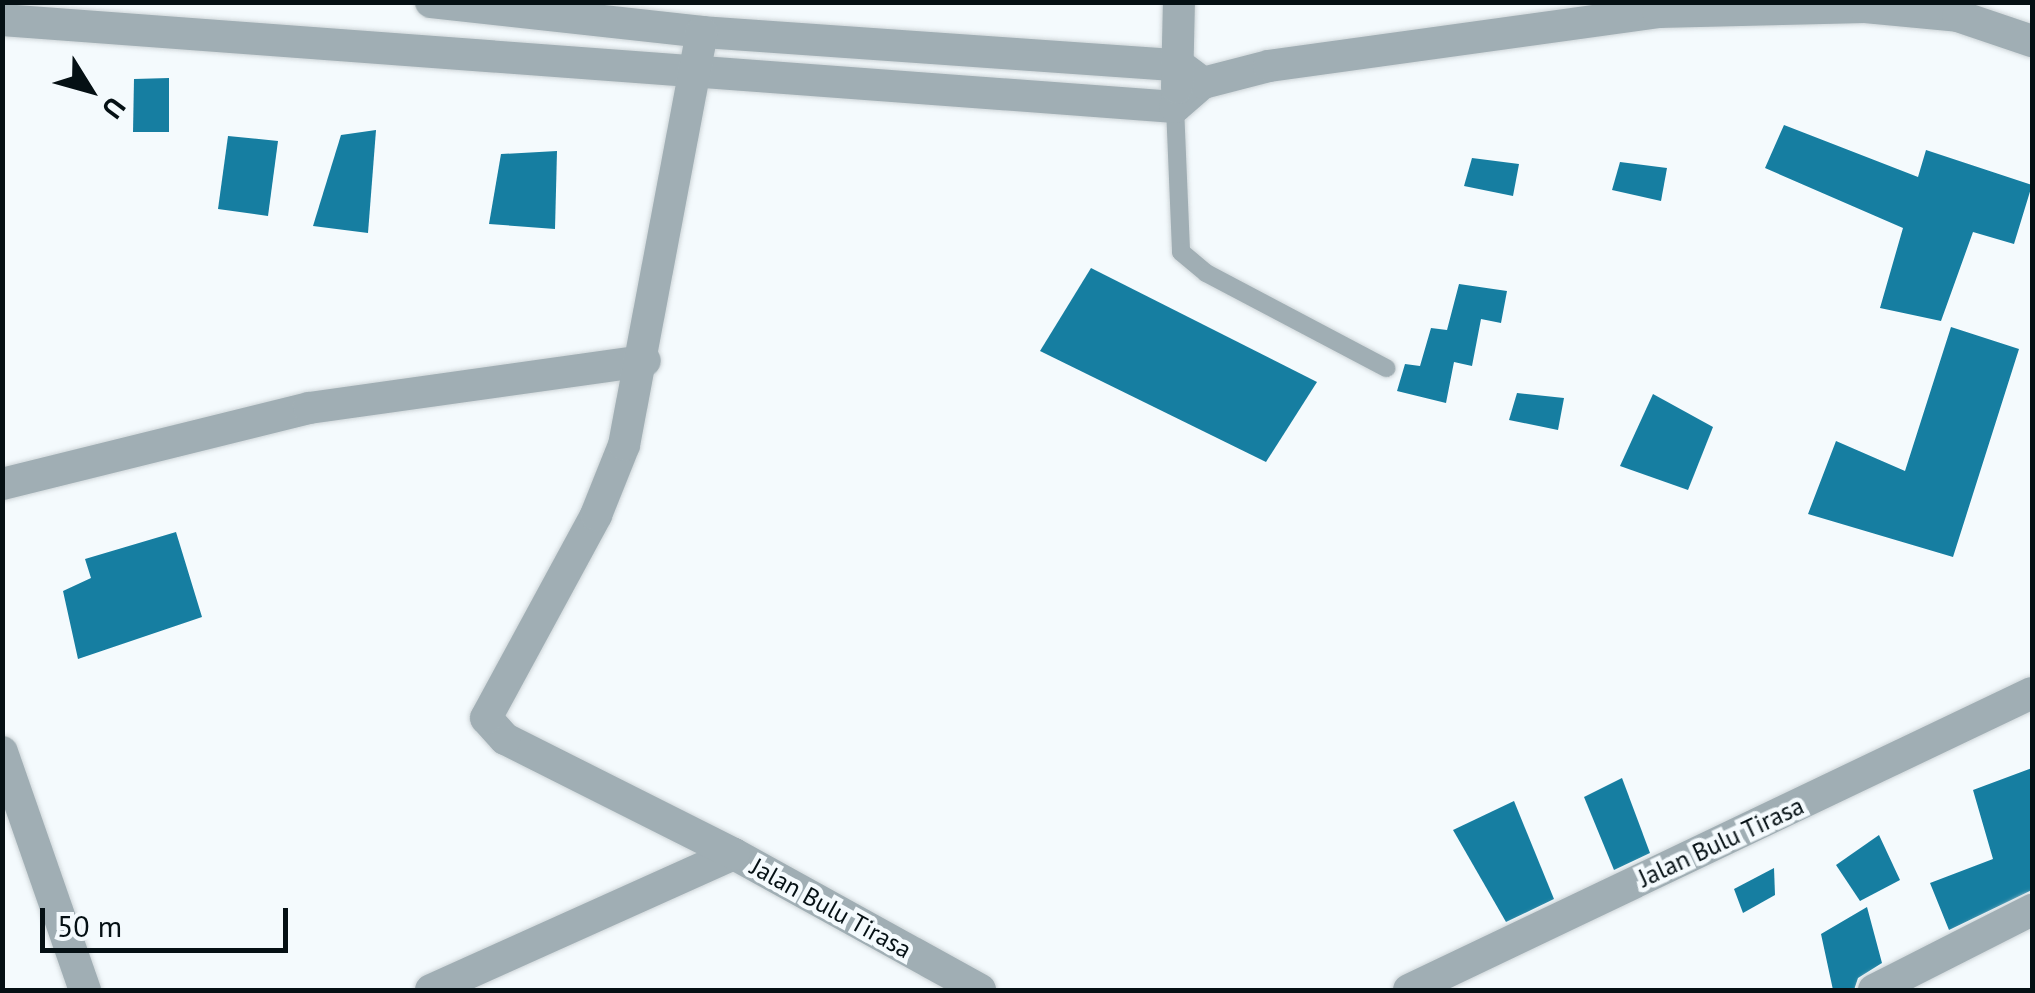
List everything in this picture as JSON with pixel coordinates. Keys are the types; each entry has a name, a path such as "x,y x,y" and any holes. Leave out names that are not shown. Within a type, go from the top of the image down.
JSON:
{"street":[{"path":"431,2 702,32 1187,63 1568,21 1783,4 1958,16 2032,42"},
{"path":"2,20 1175,107 1187,63 1179,2"},
{"path":"2,484 294,411 645,360 700,72 702,32"},
{"name":"Jalan Bulu Tirasa","path":"645,360 596,515 486,718 505,739 734,854 980,990"},
{"name":"Jalan Bulu Tirasa","path":"1409,990 2032,693"},
{"path":"2,752 86,990"},
{"path":"432,990 734,854"},
{"path":"1874,990 2032,910"}],"lane":[{"path":"1175,107 1181,252 1206,274 1386,368"}],"building":[{"path":"169,78 169,132 133,132 134,79"},
{"path":"1784,125 1918,177 1926,150 2032,185 2014,244 1973,232 1941,321 1880,308 1903,228 1765,168"},
{"path":"376,130 368,233 313,226 341,135"},
{"path":"228,136 278,141 268,216 218,209"},
{"path":"557,151 555,229 489,224 501,154"},
{"path":"1472,158 1519,164 1513,196 1464,186"},
{"path":"1620,162 1667,168 1661,201 1612,190"},
{"path":"1091,268 1317,382 1266,462 1040,351"},
{"path":"1459,284 1507,291 1501,323 1481,319 1472,366 1454,362 1446,403 1397,391 1405,364 1420,366 1431,328 1447,330"},
{"path":"1951,327 2019,349 1953,557 1808,514 1836,441 1905,471"},
{"path":"1517,393 1564,398 1558,430 1509,420"},
{"path":"1653,394 1713,427 1688,490 1620,466"},
{"path":"176,532 202,617 78,659 63,591 91,578 85,559"},
{"path":"2032,768 2032,890 1949,930 1930,883 1993,859 1973,790"},
{"path":"1622,778 1650,853 1614,870 1584,797"},
{"path":"1514,801 1554,899 1506,922 1453,830"},
{"path":"1879,835 1900,880 1860,901 1836,865"},
{"path":"1774,868 1775,895 1743,913 1734,889"},
{"path":"1867,907 1882,963 1858,978 1854,990 1833,990 1821,934"}]}
